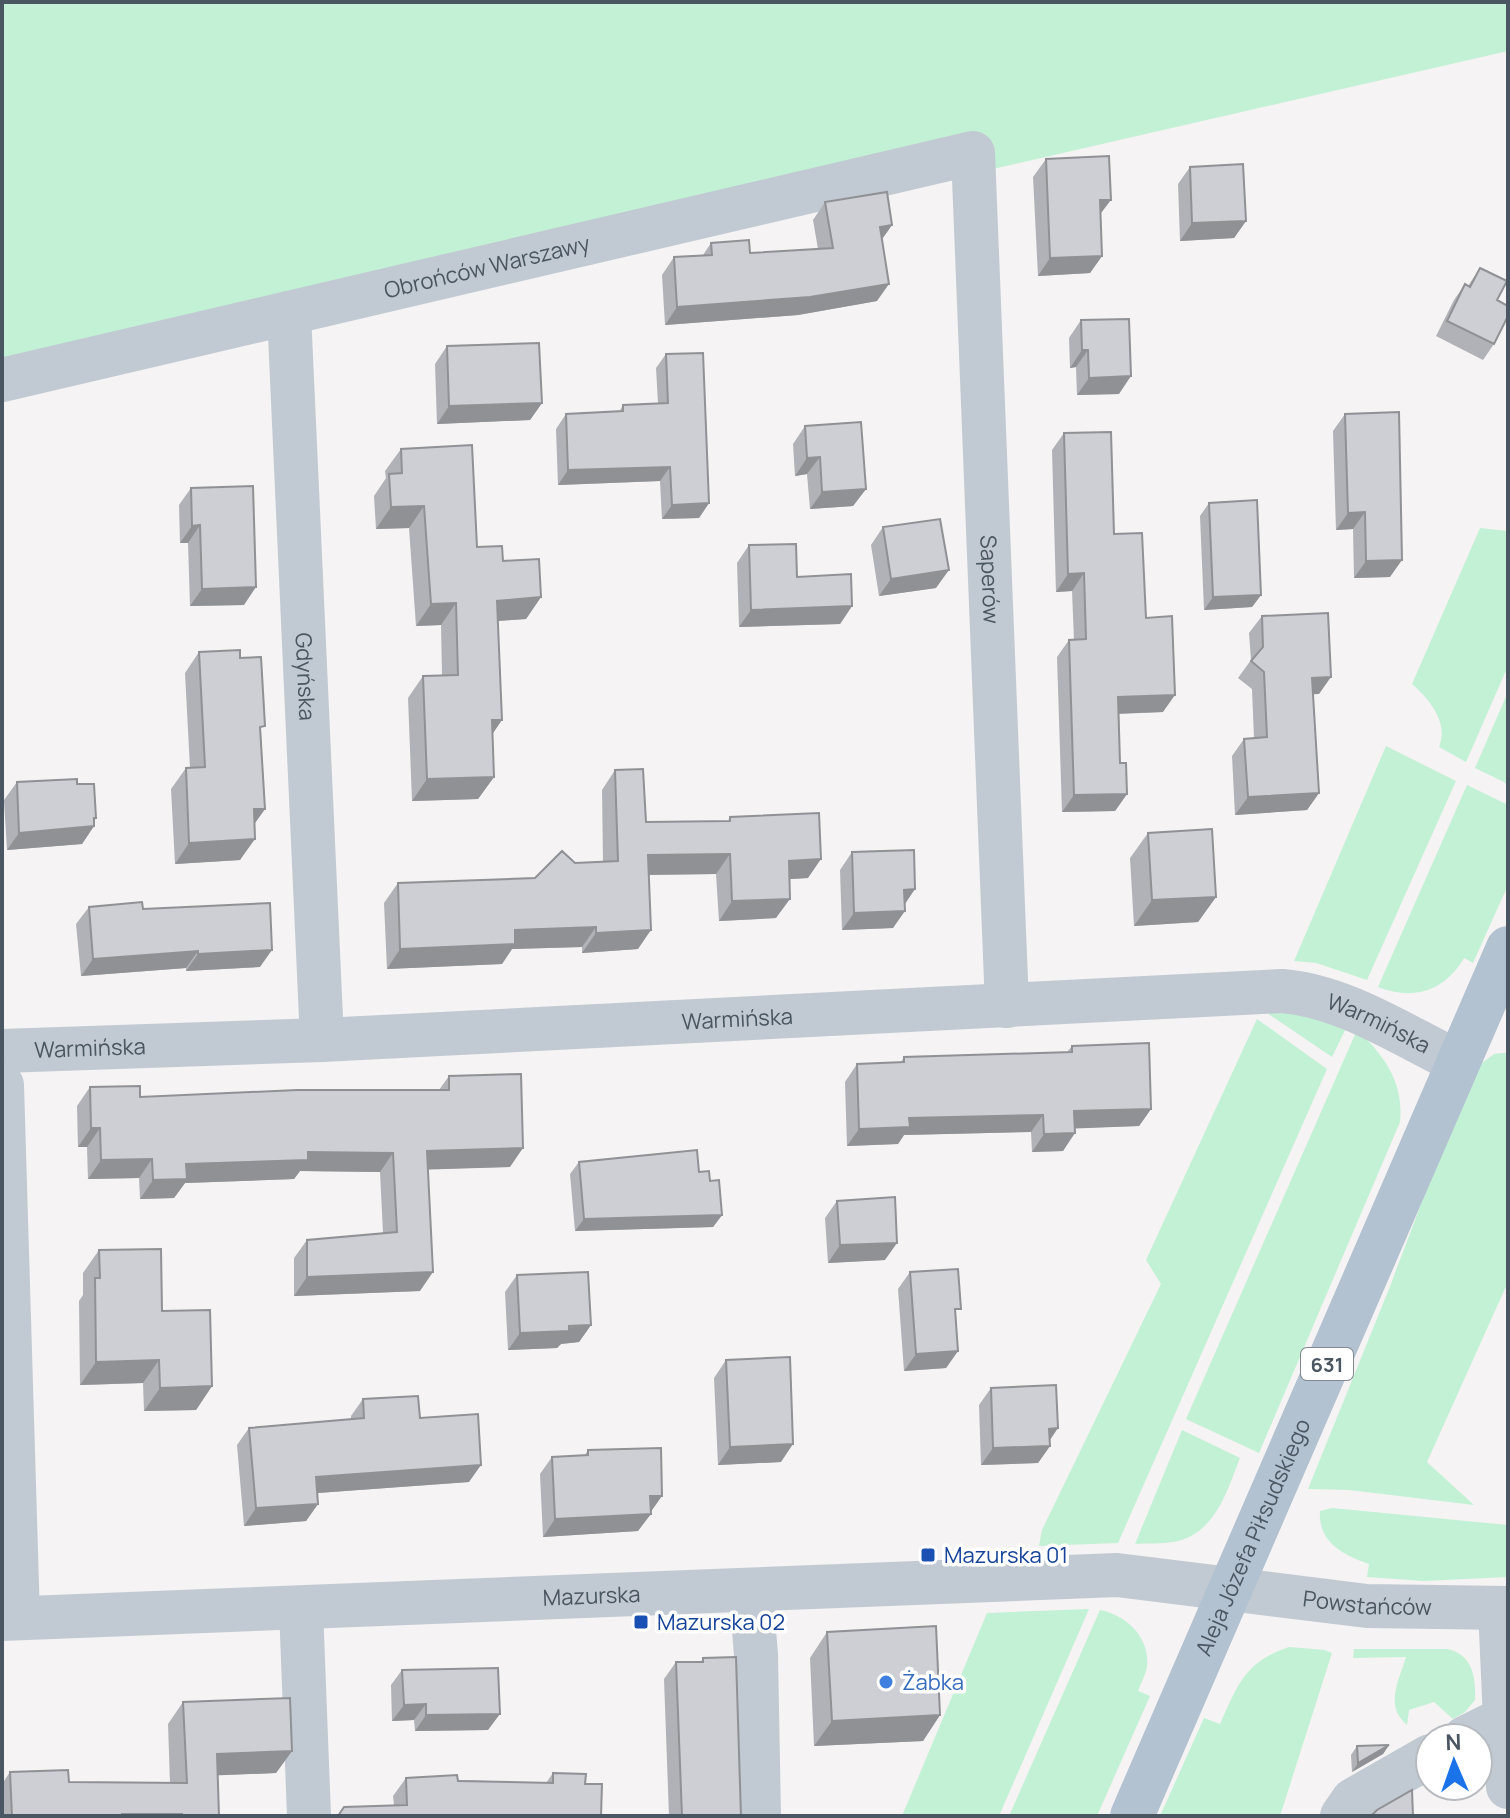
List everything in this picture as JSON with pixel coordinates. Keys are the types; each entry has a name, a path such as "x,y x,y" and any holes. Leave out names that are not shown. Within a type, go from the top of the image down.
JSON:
{"main road":[{"name":"Aleja Józefa Piłsudskiego","path":"1132,1816 1508,948"}],"street":[{"name":"Obrońców Warszawy","path":"2,380 973,153"},
{"name":"Saperów","path":"973,153 1007,1006"},
{"name":"Gdyńska","path":"289,313 322,1040"},
{"name":"Warmińska","path":"2,1051 322,1040 1282,991 1310,994 1458,1062"},
{"path":"2,1085 10,1618"},
{"name":"Mazurska","path":"10,1618 1117,1575 1229,1588"},
{"name":"Powstańców","path":"1229,1588 1367,1606 1504,1608"},
{"path":"751,1591 756,1655 759,1816"},
{"path":"301,1608 309,1816"},
{"path":"1504,1608 1508,1787"},
{"path":"1494,1724 1505,1718"},
{"path":"1342,1816 1353,1800 1414,1765"}],"green space":[{"path":"2,2 1508,2 1508,51 2,396"},
{"path":"1480,528 1508,531 1508,666 1466,762 1439,747 1441,729 1436,712 1412,684"},
{"path":"1508,692 1508,784 1475,768"},
{"path":"1386,746 1456,781 1367,980 1316,963 1294,961"},
{"path":"1467,785 1508,805 1508,885 1473,963 1464,958 1438,985 1416,993 1378,987"},
{"path":"1261,1009 1307,1010 1348,1024 1332,1057"},
{"path":"1257,1019 1327,1069 1118,1543 1039,1546 1042,1530 1161,1284 1146,1260"},
{"path":"1357,1030 1384,1060 1396,1083 1400,1122 1259,1453 1186,1419"},
{"path":"1508,1053 1508,1282 1427,1462 1474,1505 1349,1490 1308,1489 1452,1122 1479,1065 1494,1054"},
{"path":"1182,1430 1240,1458 1230,1484 1217,1510 1199,1531 1173,1542 1135,1544"},
{"path":"1332,1508 1508,1525 1508,1577 1424,1581 1367,1577 1369,1564 1334,1546 1323,1531 1320,1511"},
{"path":"1089,1609 999,1816 902,1816 987,1613"},
{"path":"1100,1610 1127,1622 1140,1637 1145,1646 1147,1666 1138,1691 1150,1696 1097,1816 1009,1816"},
{"path":"1289,1647 1332,1653 1280,1816 1160,1816 1204,1718 1220,1724 1238,1686 1253,1667"},
{"path":"1354,1649 1448,1649 1456,1652 1471,1668 1475,1700 1465,1712 1453,1719 1434,1702 1409,1710 1407,1725 1396,1710 1395,1701 1406,1657 1353,1658"}],"building":[{"path":"1109,156 1111,200 1100,200 1102,256 1050,258 1046,159"},
{"path":"1243,164 1246,221 1192,223 1190,167"},
{"path":"887,192 892,225 880,227 889,284 810,297 677,307 674,257 712,255 711,243 749,240 750,253 833,248 825,202"},
{"path":"1480,268 1507,281 1497,300 1508,306 1508,316 1494,344 1447,321 1465,284 1470,287"},
{"path":"1129,319 1131,376 1089,378 1088,350 1082,350 1081,320"},
{"path":"539,343 542,403 449,406 447,346"},
{"path":"703,353 709,503 672,505 670,467 568,470 566,414 623,411 623,405 668,403 666,354"},
{"path":"1399,412 1402,560 1366,561 1365,512 1348,513 1345,414"},
{"path":"861,422 866,489 822,492 820,457 807,458 805,426"},
{"path":"1111,432 1114,534 1142,533 1146,618 1172,616 1175,695 1118,697 1120,763 1126,763 1127,794 1074,795 1069,640 1086,639 1084,573 1068,574 1064,433"},
{"path":"472,445 477,547 502,546 503,561 539,559 541,597 497,601 502,720 492,720 494,777 427,779 423,676 458,675 456,603 431,604 424,506 391,507 389,474 402,473 401,449"},
{"path":"253,486 256,587 202,589 200,525 192,526 191,488"},
{"path":"1257,500 1261,595 1213,597 1209,503"},
{"path":"940,519 949,570 891,579 883,527"},
{"path":"796,544 797,577 851,574 852,606 751,610 749,545"},
{"path":"1328,613 1331,677 1312,678 1319,793 1248,797 1244,739 1267,737 1264,672 1251,661 1263,647 1262,616"},
{"path":"240,650 240,658 261,657 265,726 260,727 265,809 254,809 255,839 189,843 186,768 205,767 199,652"},
{"path":"643,769 646,822 730,821 730,817 819,813 821,859 789,861 790,899 732,901 730,854 648,855 651,930 596,933 596,927 515,930 515,944 400,949 398,883 535,878 562,851 575,863 618,861 615,770"},
{"path":"77,779 77,784 94,784 94,826 19,833 17,782"},
{"path":"1212,829 1216,897 1152,900 1148,833"},
{"path":"914,850 915,889 904,890 905,911 854,913 852,852"},
{"path":"142,902 143,909 270,903 272,950 198,954 198,951 93,959 89,907"},
{"path":"1149,1043 1151,1109 1074,1111 1075,1133 1044,1134 1043,1115 909,1118 910,1127 859,1129 857,1064 904,1062 904,1057 1072,1052 1072,1046"},
{"path":"521,1074 523,1148 427,1151 433,1272 307,1277 307,1240 397,1232 393,1153 308,1152 308,1160 186,1164 187,1179 153,1180 152,1159 101,1160 100,1128 91,1128 90,1087 140,1086 140,1097 297,1090 449,1090 449,1076"},
{"path":"697,1150 699,1172 709,1171 710,1181 719,1180 722,1215 584,1219 579,1162"},
{"path":"895,1197 897,1243 840,1245 837,1201"},
{"path":"161,1249 162,1311 210,1310 212,1386 160,1388 159,1360 96,1362 95,1278 100,1278 99,1250"},
{"path":"958,1269 961,1309 955,1309 958,1351 916,1354 910,1272"},
{"path":"588,1272 591,1325 569,1326 569,1331 520,1333 517,1275"},
{"path":"790,1357 793,1444 730,1447 726,1360"},
{"path":"1056,1385 1058,1428 1049,1429 1050,1446 993,1448 991,1388"},
{"path":"418,1396 420,1418 478,1414 481,1465 316,1477 318,1504 256,1508 249,1428 364,1418 363,1399"},
{"path":"661,1448 662,1496 650,1496 651,1514 555,1519 552,1457 588,1455 588,1450"},
{"path":"936,1626 940,1715 832,1721 827,1632"},
{"path":"736,1657 741,1816 682,1816 676,1662"},
{"path":"498,1668 500,1714 426,1715 426,1704 404,1705 402,1670"},
{"path":"290,1698 292,1751 217,1754 219,1816 12,1816 10,1772 68,1770 69,1782 187,1783 183,1702"},
{"path":"1389,1745 1358,1763 1357,1746"},
{"path":"553,1773 586,1774 585,1784 602,1784 601,1816 338,1816 344,1807 407,1805 406,1778 457,1775 458,1781 553,1783"},
{"path":"1412,1790 1413,1816 1371,1816 1377,1810"}],"place":[{"name":"Mazurska 01","path":"928,1555"},
{"name":"Mazurska 02","path":"641,1622"},
{"name":"Żabka","path":"886,1682"}]}
